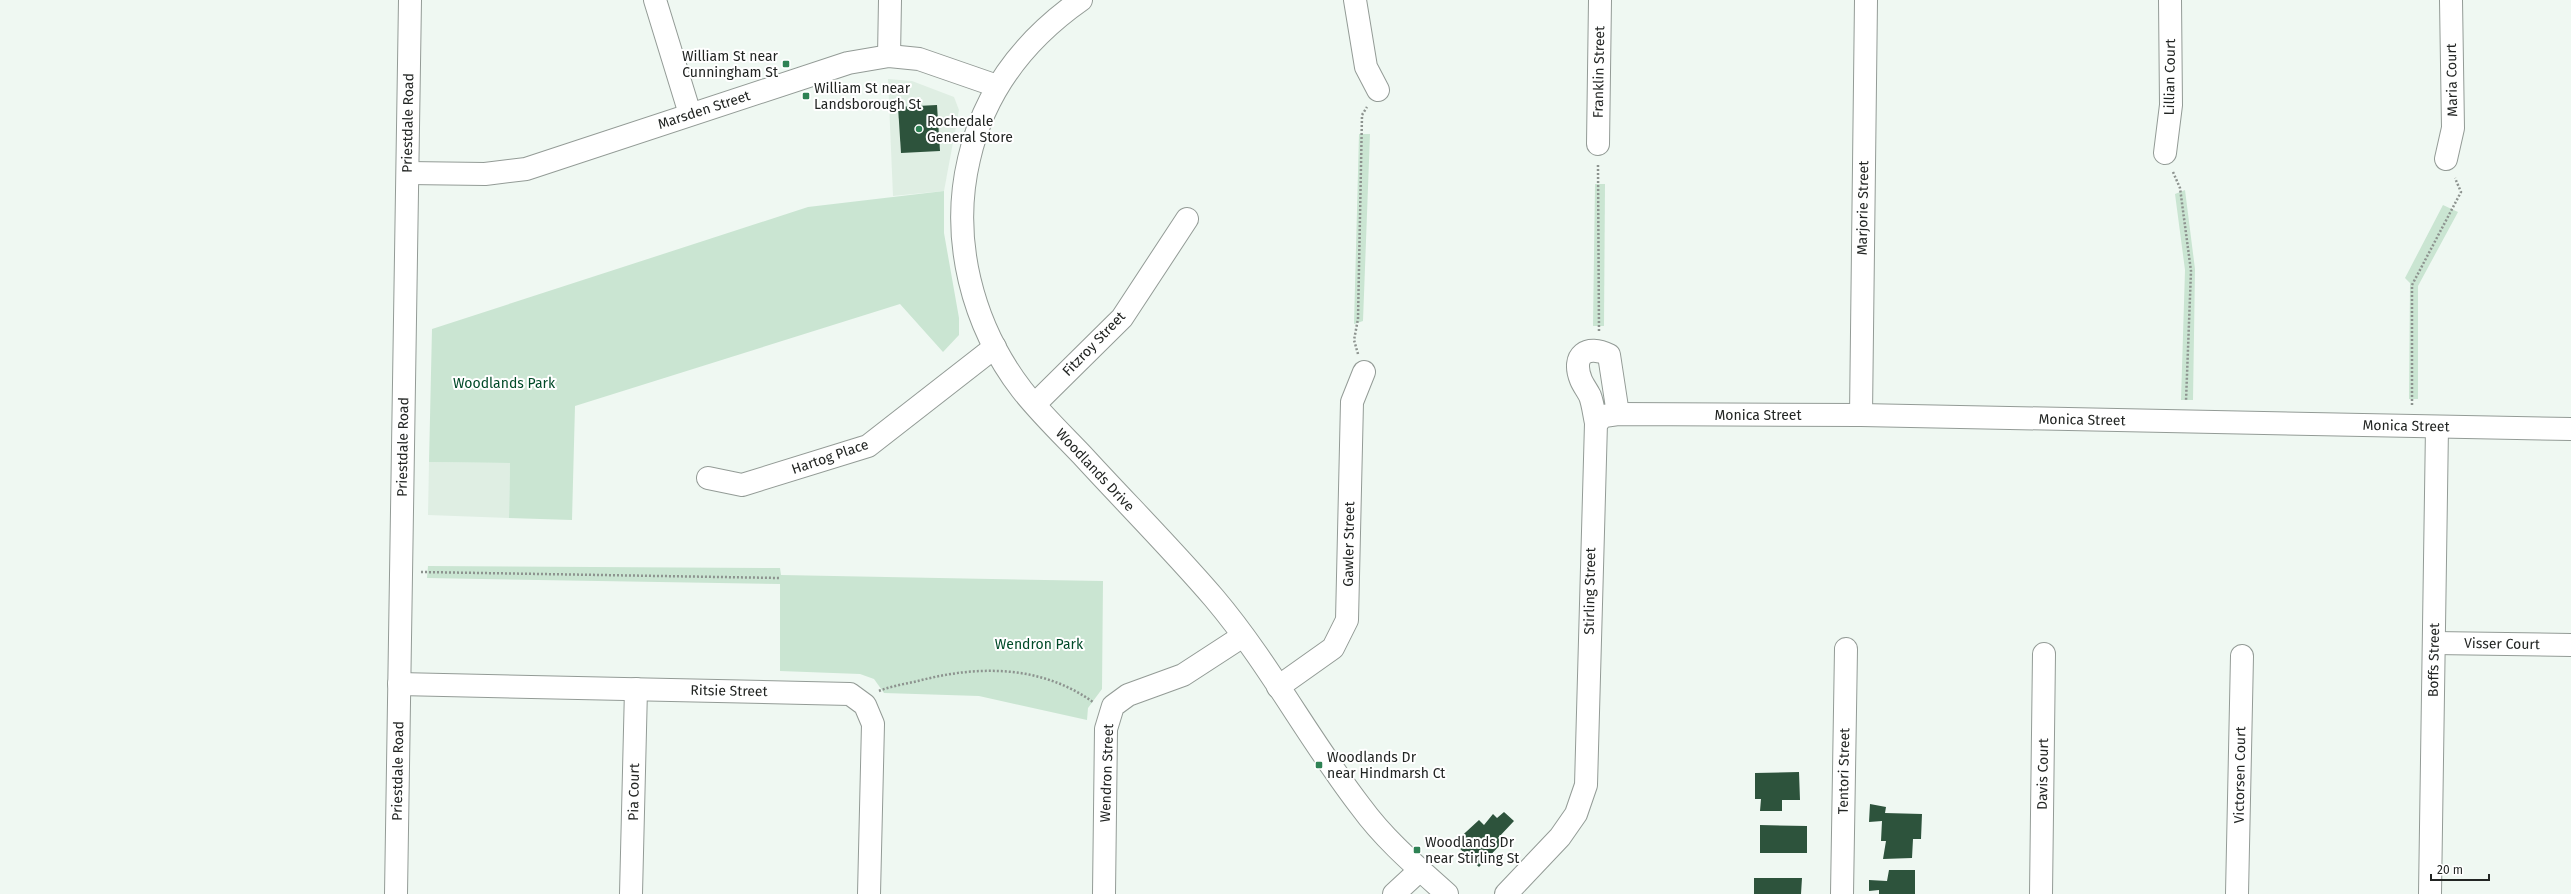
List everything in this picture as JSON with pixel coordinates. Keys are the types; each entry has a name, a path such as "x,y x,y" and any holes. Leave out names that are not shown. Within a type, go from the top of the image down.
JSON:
{"street":[{"name":"Priestdale Road","path":"396,894 410,0"},
{"path":"655,0 690,114"},
{"path":"889,56 890,0"},
{"name":"Woodlands Drive","path":"1081,0 1026,47 997,86 974,135 964,178 963,227 966,267 981,316 995,347 1009,371 1034,404 1214,598 1243,636 1360,808 1386,837 1447,894"},
{"path":"1355,0 1366,67 1378,90"},
{"name":"Franklin Street","path":"1598,144 1600,0"},
{"name":"Marjorie Street","path":"1861,415 1866,0"},
{"name":"Lillian Court","path":"2166,153 2171,105 2170,0"},
{"name":"Maria Court","path":"2446,159 2453,128 2451,0"},
{"name":"Marsden Street","path":"408,173 486,174 526,169 848,63 889,56 919,59 997,86"},
{"name":"Fitzroy Street","path":"1034,404 1122,318 1187,219"},
{"name":"Hartog Place","path":"708,478 742,486 868,446 995,347"},
{"path":"1600,350 1609,355 1618,414"},
{"name":"Stirling Street","path":"1506,894 1560,837 1576,814 1586,784 1594,436 1596,423 1590,396 1580,379 1577,365 1581,355 1588,351 1600,350"},
{"name":"Gawler Street","path":"1278,687 1333,648 1347,620 1352,402 1364,372"},
{"name":"Monica Street","path":"1596,423 1604,416 1618,414 1861,415 2571,429"},
{"name":"Boffs Street","path":"2430,894 2437,427"},
{"name":"Wendron Street","path":"1104,894 1106,729 1109,715 1113,706 1128,695 1183,675 1243,636"},
{"name":"Visser Court","path":"2434,643 2571,645"},
{"name":"Tentori Street","path":"1842,894 1846,649"},
{"name":"Davis Court","path":"2041,894 2044,654"},
{"name":"Victorsen Court","path":"2237,894 2242,656"},
{"name":"Ritsie Street","path":"399,684 850,694 863,703"},
{"name":"Pia Court","path":"632,894 636,689"},
{"path":"863,703 873,724 869,894"},
{"path":"1394,894 1420,870"}],"path":[{"path":"1364,372 1354,340 1358,319 1362,115 1378,90"},
{"path":"1598,144 1600,350"},
{"path":"2166,153 2180,188 2191,271 2186,422"},
{"path":"2412,426 2412,285 2461,192 2446,159"},
{"path":"400,572 780,578"},
{"path":"863,703 881,690 966,671 994,670 1019,672 1046,678 1074,690 1109,715"}],"shaded area":[{"path":"888,79 912,81 954,97 959,110 944,191 893,196"},
{"path":"429,462 510,463 509,518 428,515"}],"green space":[{"path":"1359,134 1370,134 1363,321 1354,324"},
{"path":"1595,184 1605,184 1604,326 1593,326"},
{"path":"2185,190 2195,269 2193,400 2181,400 2185,270 2175,194"},
{"name":"Woodlands Park","path":"944,191 944,233 959,318 959,335 943,352 900,304 575,406 572,520 509,518 510,463 429,462 432,329 808,207"},
{"path":"2443,205 2458,212 2418,286 2418,399 2409,399 2410,283 2405,278"},
{"name":"Wendron Park","path":"428,566 780,568 781,575 1103,581 1102,689 1088,708 1087,720 979,696 884,693 874,679 860,674 780,671 780,584 427,578"}],"building":[{"name":"Rochedale General Store","path":"937,105 940,151 901,153 898,107"},
{"path":"1799,772 1800,800 1782,800 1782,811 1760,811 1761,799 1755,799 1755,773"},
{"path":"1870,804 1886,807 1885,813 1922,814 1921,839 1913,839 1912,858 1883,859 1886,841 1881,841 1882,821 1869,822"},
{"path":"1504,812 1514,821 1498,838 1503,842 1479,867 1454,843 1479,820 1484,825 1493,814 1497,818"},
{"path":"1760,825 1807,826 1807,853 1760,853"},
{"path":"1889,870 1915,870 1915,894 1879,894 1879,890 1869,891 1869,880 1887,881"},
{"path":"1754,878 1802,878 1801,894 1754,894"}],"place":[{"name":"William St near Cunningham St","path":"786,64"},
{"name":"William St near Landsborough St","path":"806,96"},
{"name":"Rochedale General Store","path":"919,129"},
{"name":"Woodlands Dr near Hindmarsh Ct","path":"1319,765"},
{"name":"Woodlands Dr near Stirling St","path":"1417,850"}]}
